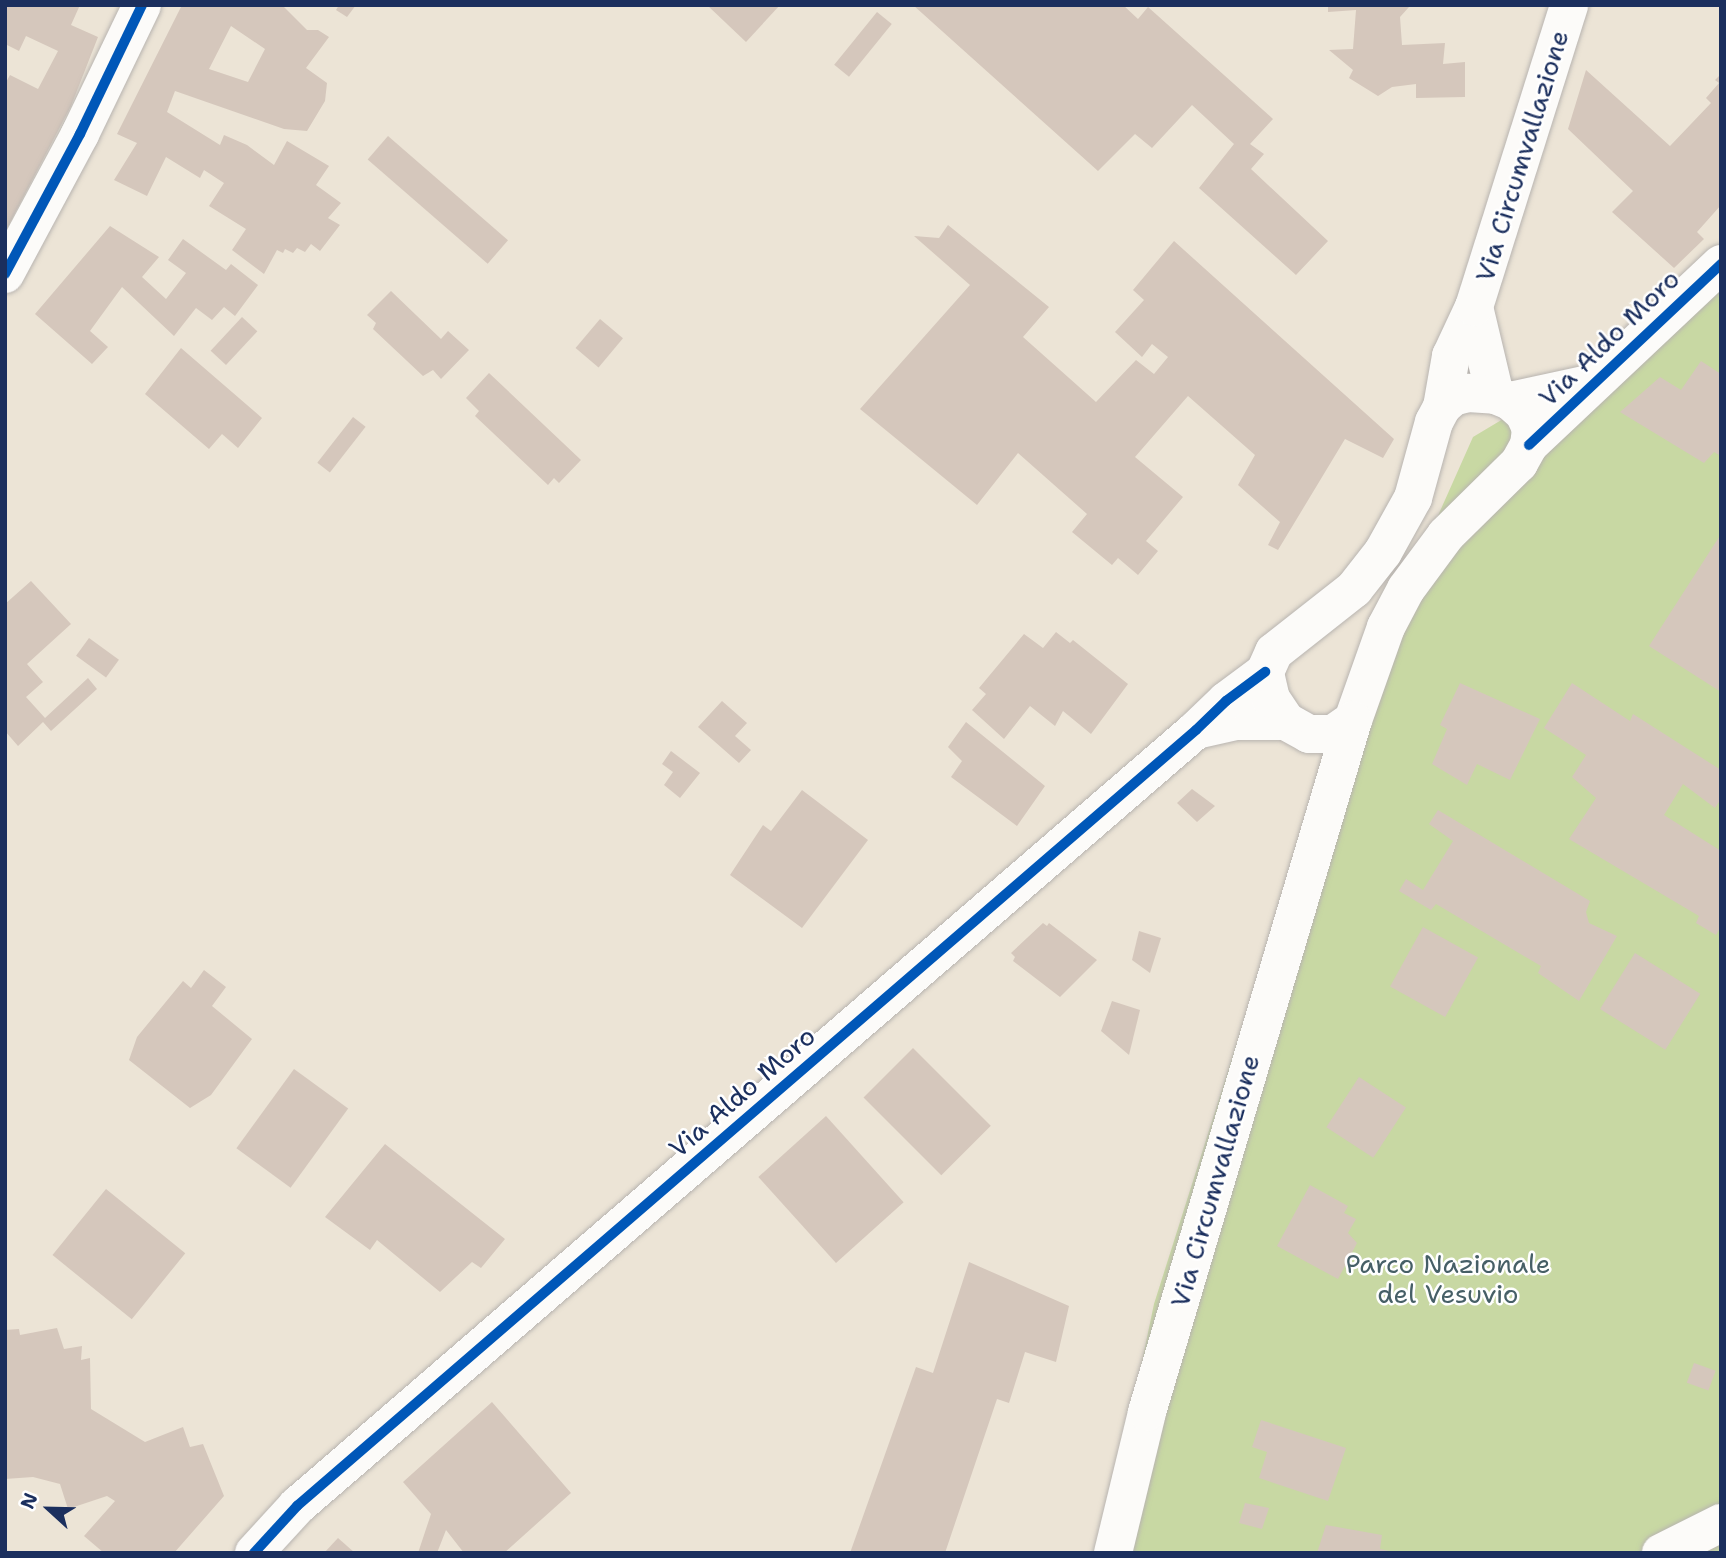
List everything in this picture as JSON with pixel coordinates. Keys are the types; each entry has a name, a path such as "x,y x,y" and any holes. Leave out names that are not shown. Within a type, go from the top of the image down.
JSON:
{"main road":[{"path":"5,274 80,134 142,5"},
{"name":"Via Circumvallazione","path":"1324,812 1316,757 1297,727 1271,699 1265,672 1274,652 1354,589 1393,536 1413,498 1434,422 1442,407 1451,356 1474,307 1569,5"},
{"name":"Via Aldo Moro","path":"1196,730 1236,721 1297,727 1333,734 1353,720 1386,627 1406,589 1446,535 1519,463 1530,446 1593,383 1721,264"},
{"name":"Via Circumvallazione","path":"1474,307 1479,339 1503,398"},
{"name":"Via Aldo Moro","path":"1442,407 1453,397 1468,393 1503,398 1593,383"},
{"path":"1503,398 1524,413 1531,429 1530,446"},
{"name":"Via Aldo Moro","path":"254,1553 297,1506 1196,730 1226,701 1265,672"},
{"name":"Via Circumvallazione","path":"1113,1553 1147,1412 1324,812 1347,749 1353,720"},
{"path":"1661,1553 1721,1523"}],"green space":[{"name":"Parco Nazionale del Vesuvio","path":"1721,248 1721,1553 1102,1553 1154,1304 1305,828 1368,673 1473,437 1600,361"}],"building":[{"path":"5,5 80,5 71,25 98,37 71,106 5,232 5,84 10,75 38,89 58,51 26,36 19,51 5,44"},
{"path":"182,5 282,5 307,30 318,30 329,37 306,68 327,83 325,101 307,131 284,129 175,91 167,112 220,145 224,135 247,145 274,165 287,141 329,166 316,185 341,203 328,218 340,225 320,251 311,244 305,252 297,248 293,253 285,249 283,253 277,250 264,274 232,250 246,229 209,206 224,183 204,170 200,178 166,157 147,196 114,180 137,143 117,134","holes":["231,26 265,49 248,82 209,69"]},
{"path":"339,5 356,5 347,17 336,10"},
{"path":"707,5 780,5 746,42"},
{"path":"913,5 1123,5 1138,19 1148,7 1273,119 1250,144 1264,154 1251,169 1328,241 1296,275 1199,188 1234,144 1192,105 1152,148 1135,134 1098,171"},
{"path":"1328,5 1409,7 1400,17 1402,45 1445,43 1443,64 1465,62 1465,97 1416,98 1416,84 1392,87 1378,96 1349,78 1353,70 1329,50 1353,49 1356,10 1328,12"},
{"path":"877,12 892,24 849,77 834,65"},
{"path":"1586,70 1670,146 1711,103 1706,98 1719,83 1715,80 1721,74 1721,205 1697,232 1704,239 1674,268 1612,212 1633,191 1568,129"},
{"path":"388,136 508,240 488,264 368,159"},
{"path":"948,225 1049,307 1023,337 1096,402 1136,360 1154,374 1168,357 1152,344 1142,357 1115,332 1144,300 1133,290 1174,241 1394,439 1383,458 1345,439 1278,550 1268,545 1280,522 1238,485 1255,455 1188,396 1135,457 1183,497 1146,541 1158,551 1138,575 1118,558 1112,565 1072,532 1087,514 1018,453 977,505 860,409 970,285 914,236 939,238"},
{"path":"110,226 159,257 142,277 166,299 186,273 168,260 183,239 226,270 231,264 258,285 235,316 224,307 212,320 196,308 174,336 122,287 90,331 108,347 92,364 35,314"},
{"path":"391,291 441,339 448,331 469,350 441,379 433,370 423,376 373,329 376,323 367,315"},
{"path":"242,317 257,331 226,365 211,351"},
{"path":"600,319 623,338 599,367 576,348"},
{"path":"181,348 262,418 238,448 222,434 209,449 145,394"},
{"path":"1701,361 1721,374 1721,456 1714,452 1704,463 1620,412 1660,377 1681,390"},
{"path":"489,373 581,460 559,483 554,478 548,485 475,416 479,411 466,398"},
{"path":"353,417 366,427 330,473 317,463"},
{"path":"1721,534 1721,692 1649,646"},
{"path":"31,581 71,624 27,664 43,682 26,697 45,718 88,678 97,689 51,731 43,722 18,746 5,731 5,604"},
{"path":"1056,632 1070,643 1073,640 1128,684 1091,734 1063,711 1055,726 1030,706 1004,739 972,710 986,694 979,688 1024,634 1043,648"},
{"path":"89,638 119,660 106,678 76,656"},
{"path":"1460,683 1540,719 1510,780 1477,764 1467,785 1432,764 1447,729 1440,725"},
{"path":"1572,683 1630,721 1633,714 1721,770 1721,799 1715,808 1683,784 1664,815 1721,851 1721,926 1716,935 1696,923 1699,916 1569,839 1596,798 1572,777 1586,755 1544,728"},
{"path":"722,701 747,723 735,736 751,750 739,763 698,727"},
{"path":"966,722 1045,786 1017,826 951,777 962,761 948,747"},
{"path":"671,751 700,773 680,798 664,785 673,772 662,764"},
{"path":"1192,789 1215,806 1197,822 1177,803"},
{"path":"802,790 868,840 802,928 730,875 763,825 771,831"},
{"path":"1438,810 1590,901 1586,912 1589,923 1617,936 1579,1001 1538,973 1541,966 1436,904 1431,910 1399,891 1406,879 1423,890 1453,841 1429,824"},
{"path":"1043,923 1047,926 1049,923 1097,960 1060,997 1013,961 1015,957 1011,953"},
{"path":"1423,927 1478,958 1445,1017 1390,986"},
{"path":"1139,931 1161,938 1150,973 1132,960"},
{"path":"1635,953 1700,994 1665,1050 1600,1009"},
{"path":"204,970 226,987 212,1006 252,1039 211,1095 190,1108 129,1060 137,1037 183,981 191,988"},
{"path":"1112,1001 1140,1010 1129,1055 1101,1031"},
{"path":"913,1048 991,1126 941,1175 864,1097"},
{"path":"294,1069 348,1108 291,1188 236,1148"},
{"path":"1359,1077 1406,1107 1373,1158 1326,1127"},
{"path":"826,1116 904,1202 836,1263 758,1177"},
{"path":"385,1144 505,1239 481,1268 472,1262 440,1292 377,1240 370,1250 325,1217"},
{"path":"1310,1185 1348,1206 1344,1213 1356,1219 1348,1233 1357,1243 1338,1279 1277,1246"},
{"path":"106,1189 185,1253 132,1319 53,1255"},
{"path":"969,1262 1069,1306 1056,1362 1025,1352 1009,1403 997,1399 945,1553 850,1553 916,1367 933,1373"},
{"path":"57,1328 64,1349 82,1346 81,1360 90,1358 91,1409 145,1442 183,1427 190,1447 203,1444 224,1496 174,1553 104,1553 84,1536 115,1501 107,1496 68,1509 60,1484 33,1477 5,1479 5,1330 19,1329 20,1335"},
{"path":"1694,1363 1716,1371 1708,1391 1687,1383"},
{"path":"492,1402 571,1493 504,1553 464,1553 446,1530 437,1553 418,1553 431,1514 403,1482"},
{"path":"1261,1420 1346,1448 1328,1501 1259,1478 1267,1452 1252,1447"},
{"path":"1245,1503 1269,1508 1262,1529 1239,1523"},
{"path":"1326,1525 1382,1535 1380,1549 1399,1553 1317,1553"},
{"path":"338,1538 355,1553 324,1553"}],"cycle path":[{"path":"5,274 80,134 142,5"},
{"path":"1529,445 1721,264"},
{"path":"254,1553 297,1506 1196,730 1226,701 1265,672"}]}
